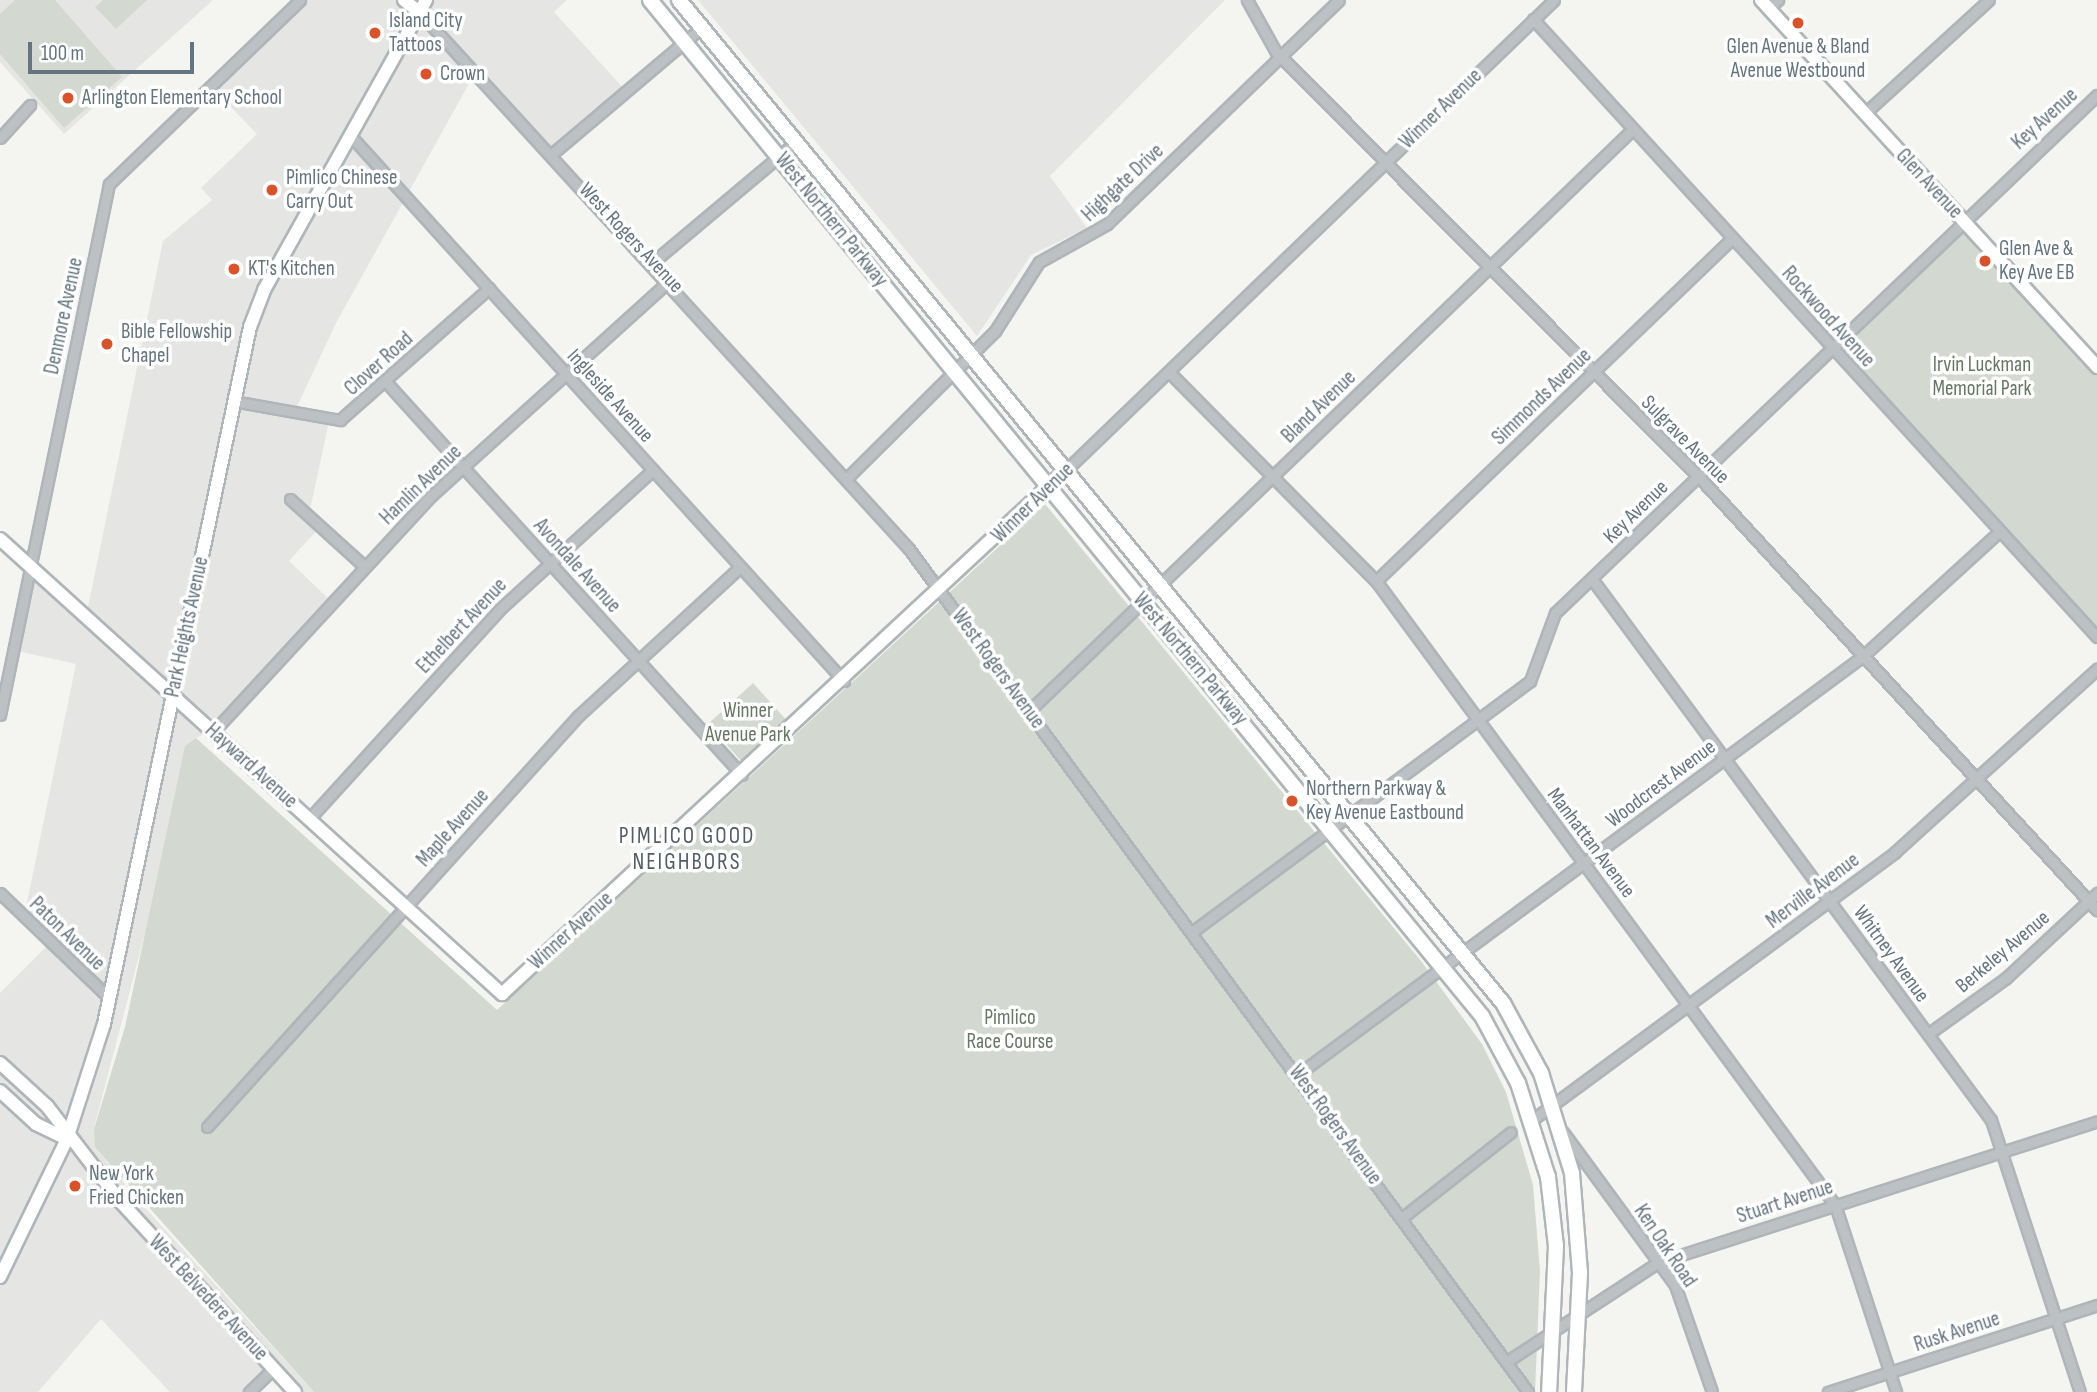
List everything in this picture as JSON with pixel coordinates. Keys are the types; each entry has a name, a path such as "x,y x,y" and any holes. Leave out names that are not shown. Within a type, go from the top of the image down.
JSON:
{"main road":[{"name":"West Northern Parkway","path":"650,0 1443,965 1494,1036 1532,1120 1553,1216 1553,1329 1549,1392"},
{"name":"West Northern Parkway","path":"679,0 1463,950 1516,1023 1554,1105 1563,1132 1578,1213 1578,1310 1574,1392"}],"street":[{"name":"Denmore Avenue","path":"0,715 109,184 300,0"},
{"name":"West Rogers Avenue","path":"404,0 419,12 553,153 670,280 847,478 941,592 1403,1217 1528,1392"},
{"name":"Park Heights Avenue","path":"0,1277 67,1139 110,999 233,401 264,290 426,0"},
{"name":"Sulgrave Avenue","path":"1247,0 1281,56 1487,270 1698,476 2097,910"},
{"name":"Highgate Drive","path":"847,478 973,356 1003,320 1031,270 1107,225 1339,0"},
{"name":"Winner Avenue","path":"502,994 941,592 1554,0"},
{"path":"1864,114 1989,0"},
{"name":"Glen Avenue","path":"1769,3 1864,114 2097,367"},
{"name":"Rockwood Avenue","path":"1534,19 2097,637"},
{"path":"553,153 702,27"},
{"name":"Key Avenue","path":"1192,932 1332,830 1534,676 1551,619 1961,219 2097,95"},
{"path":"0,138 30,105"},
{"name":"Bland Avenue","path":"1029,711 1633,129"},
{"name":"Ingleside Avenue","path":"349,134 844,681"},
{"path":"653,262 796,142"},
{"name":"Simmonds Avenue","path":"1376,581 1732,238"},
{"name":"Hamlin Avenue","path":"213,732 364,566 464,467 670,280"},
{"name":"Clover Road","path":"233,401 335,421 386,382 489,288"},
{"name":"Manhattan Avenue","path":"1169,372 1271,478 1376,581 1835,1205 1896,1392"},
{"name":"Avondale Avenue","path":"386,382 742,775"},
{"name":"Ethelbert Avenue","path":"309,818 500,609 653,470"},
{"path":"290,499 364,566"},
{"name":"Woodcrest Avenue","path":"1297,1075 1863,656 2000,531"},
{"name":"Hayward Avenue","path":"0,540 502,994"},
{"name":"Maple Avenue","path":"207,1127 578,716 740,567"},
{"name":"Whitney Avenue","path":"1592,579 1991,1120 2004,1150 2080,1392"},
{"name":"Merville Avenue","path":"1532,1120 1830,901 1977,779 2097,669"},
{"name":"Paton Avenue","path":"0,893 110,999"},
{"name":"Berkeley Avenue","path":"1928,1034 2006,978 2097,893"},
{"name":"West Belvedere Avenue","path":"0,1063 47,1106 67,1139 295,1392"},
{"name":"West Belvedere Avenue","path":"0,1091 36,1124 67,1139"},
{"name":"Stuart Avenue","path":"1506,1362 1578,1310 1659,1262 2097,1121"},
{"path":"1403,1217 1511,1132"},
{"name":"Ken Oak Road","path":"1563,1132 1678,1291 1712,1392"},
{"name":"Rusk Avenue","path":"1828,1392 2097,1306"},
{"path":"249,1392 273,1369"}],"shaded area":[{"name":"Arlington Elementary School","path":"0,0 213,0 64,134 0,62"},
{"path":"298,0 567,0 554,12 626,91 550,152 476,71 336,323 294,413 329,421 309,515 321,526 289,561 331,601 213,730 196,738 94,1128 126,1187 314,1392 295,1392 273,1368 247,1392 170,1392 101,1319 38,1392 0,1392 0,993 50,943 24,917 76,664 13,650 31,570 86,617 163,241 212,200 201,188 257,134 209,84"},
{"path":"698,0 1225,0 1050,176 1087,228 1031,255 977,336"}],"green space":[{"path":"15,0 55,0 122,77 64,128 0,54 0,14"},
{"path":"103,0 147,0 116,29 95,7"},
{"name":"Irvin Luckman Memorial Park","path":"1961,227 2097,375 2097,629 1837,347"},
{"name":"Pimlico Race Course","path":"1045,504 1421,961 1482,1044 1506,1092 1533,1185 1540,1271 1535,1392 314,1392 95,1147 94,1129 125,1027 185,746 196,738 497,1010"},
{"name":"Winner Avenue Park","path":"753,683 788,722 743,763 708,724"}],"place":[{"name":"Glen Avenue & Bland Avenue Westbound","path":"1798,23"},
{"name":"Island City Tattoos","path":"375,33"},
{"name":"Crown","path":"426,74"},
{"name":"Arlington Elementary School","path":"68,98"},
{"name":"Pimlico Chinese Carry Out","path":"272,190"},
{"name":"Glen Ave & Key Ave EB","path":"1985,261"},
{"name":"KT's Kitchen","path":"234,269"},
{"name":"Bible Fellowship Chapel","path":"107,344"},
{"name":"Northern Parkway & Key Avenue Eastbound","path":"1292,801"},
{"name":"New York Fried Chicken","path":"75,1186"}],"district":[{"name":"PIMLICO GOOD NEIGHBORS","path":"687,849"}]}
